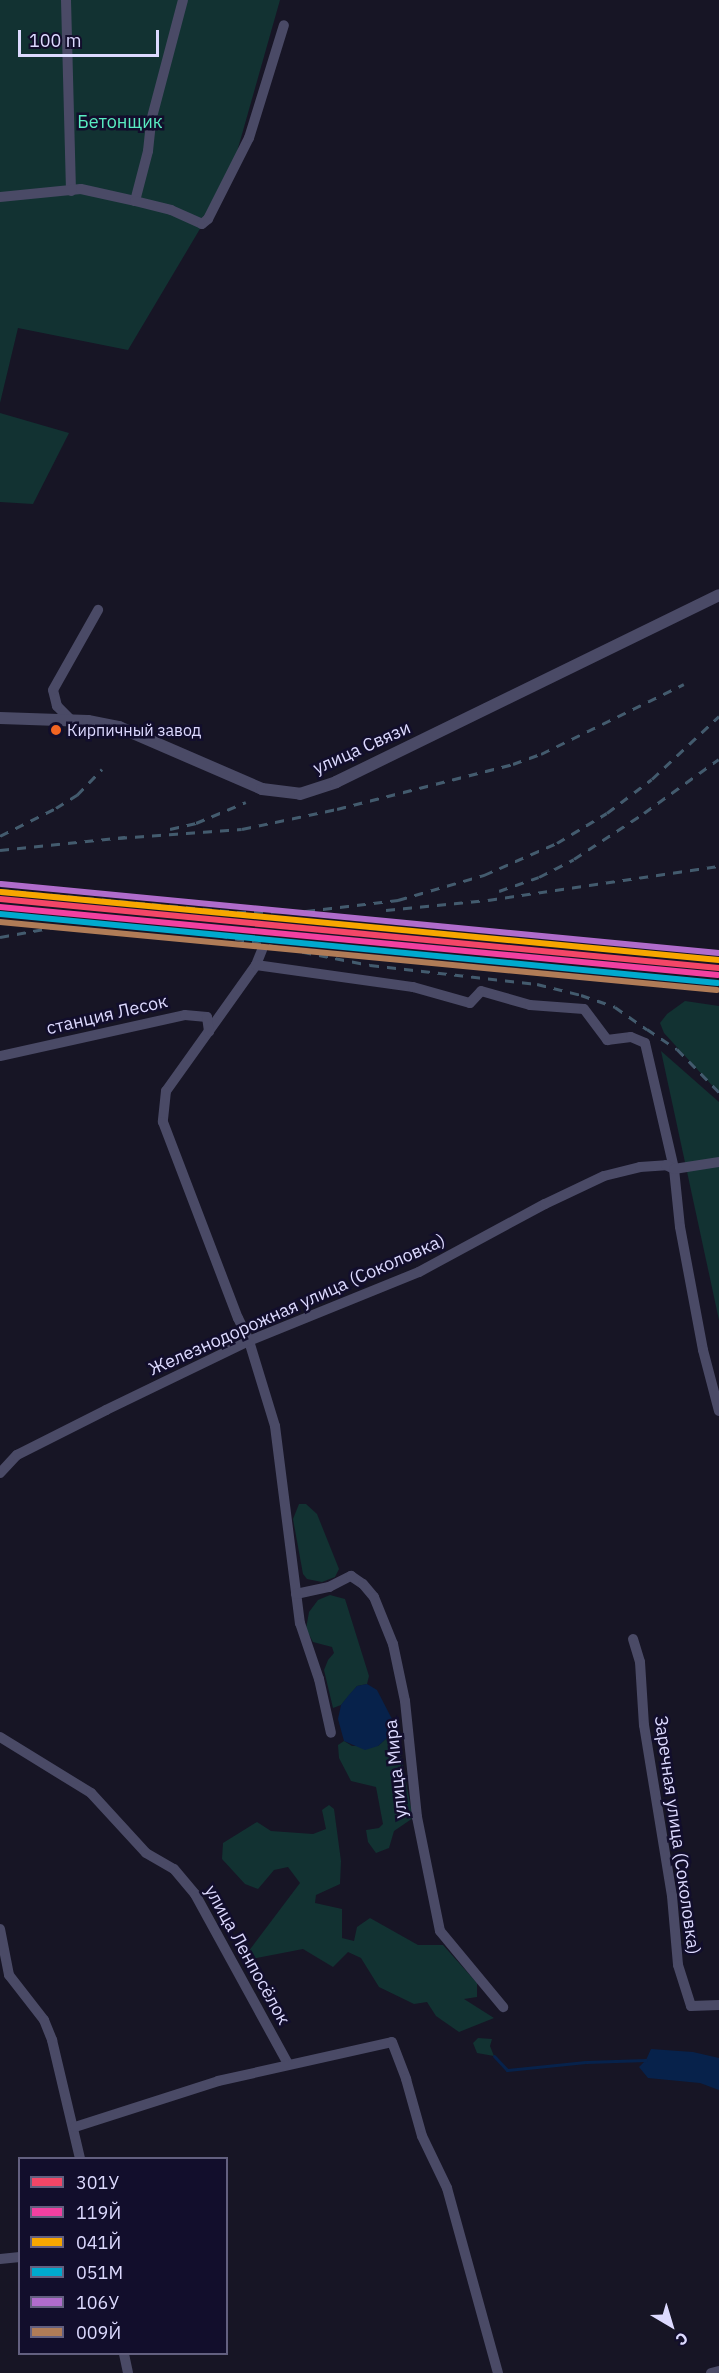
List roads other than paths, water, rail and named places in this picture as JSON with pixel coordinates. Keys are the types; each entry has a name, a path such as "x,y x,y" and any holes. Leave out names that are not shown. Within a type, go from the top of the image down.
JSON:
{"street":[{"path":"66,0 71,191"},
{"path":"135,201 148,151 151,121 183,0"},
{"path":"0,197 81,189 171,210 202,224 208,219 249,138 284,25"},
{"name":"улица Связи","path":"0,718 71,720 119,727 262,789 300,794 336,782 719,595"},
{"path":"71,720 57,706 53,690 98,610"},
{"path":"262,950 256,965 166,1091 163,1122 238,1318 249,1341 275,1426 300,1623 319,1679 331,1733"},
{"path":"256,965 413,987 470,1003 481,992 530,1005 584,1009 607,1040 631,1037 645,1043 674,1169 680,1227 699,1328 719,1411"},
{"name":"станция Лесок","path":"0,1056 184,1015 207,1017 209,1032"},
{"name":"Железнодорожная улица (Соколовка)","path":"0,1473 17,1455 36,1444 249,1341 419,1272 545,1204 604,1176 640,1167 666,1165 674,1169 719,1162"},
{"name":"улица Мира","path":"296,1594 329,1587 351,1576 363,1584 374,1597 393,1644 402,1689 417,1817 440,1931 503,2007"},
{"name":"Заречная улица (Соколовка)","path":"633,1639 640,1662 644,1725 672,1896 678,1965 691,2006 719,2005"},
{"name":"улица Ленпосёлок","path":"0,1737 91,1793 146,1853 174,1869 195,1894 288,2064"},
{"path":"0,1929 5,1974 44,2020 52,2040 75,2127 80,2157"},
{"path":"75,2127 218,2081 392,2042 422,2136 447,2188 498,2373"},
{"path":"0,2259 18,2258"},
{"path":"124,2355 128,2373"},
{"path":"711,2373 719,2371"}],"water":[{"path":"367,1684 377,1690 393,1721 389,1736 378,1746 365,1750 344,1741 338,1719 341,1705 348,1696 357,1686"},
{"path":"651,2049 693,2052 719,2058 719,2090 700,2083 648,2078 639,2067 646,2060"}],"waterway":[{"path":"494,2056 507,2070 586,2062 646,2060"}],"railway":[{"path":"118,838 242,829 337,809 513,764 541,754 684,684"},
{"path":"0,890 237,912 306,911 398,900 484,875 557,843 607,813 652,779 719,716"},
{"path":"499,891 539,877 574,859 644,813 719,759"},
{"path":"0,836 77,795 102,769"},
{"path":"170,829 196,823 246,802"},
{"path":"0,850 125,837"},
{"path":"386,910 488,900 719,866"},
{"path":"0,937 66,925"},
{"path":"202,932 370,965 537,984 581,995 615,1007 677,1049 719,1092"}],"place":[{"name":"Кирпичный завод","path":"56,730"}],"park label":[{"name":"Бетонщик","path":"120,122"}]}
